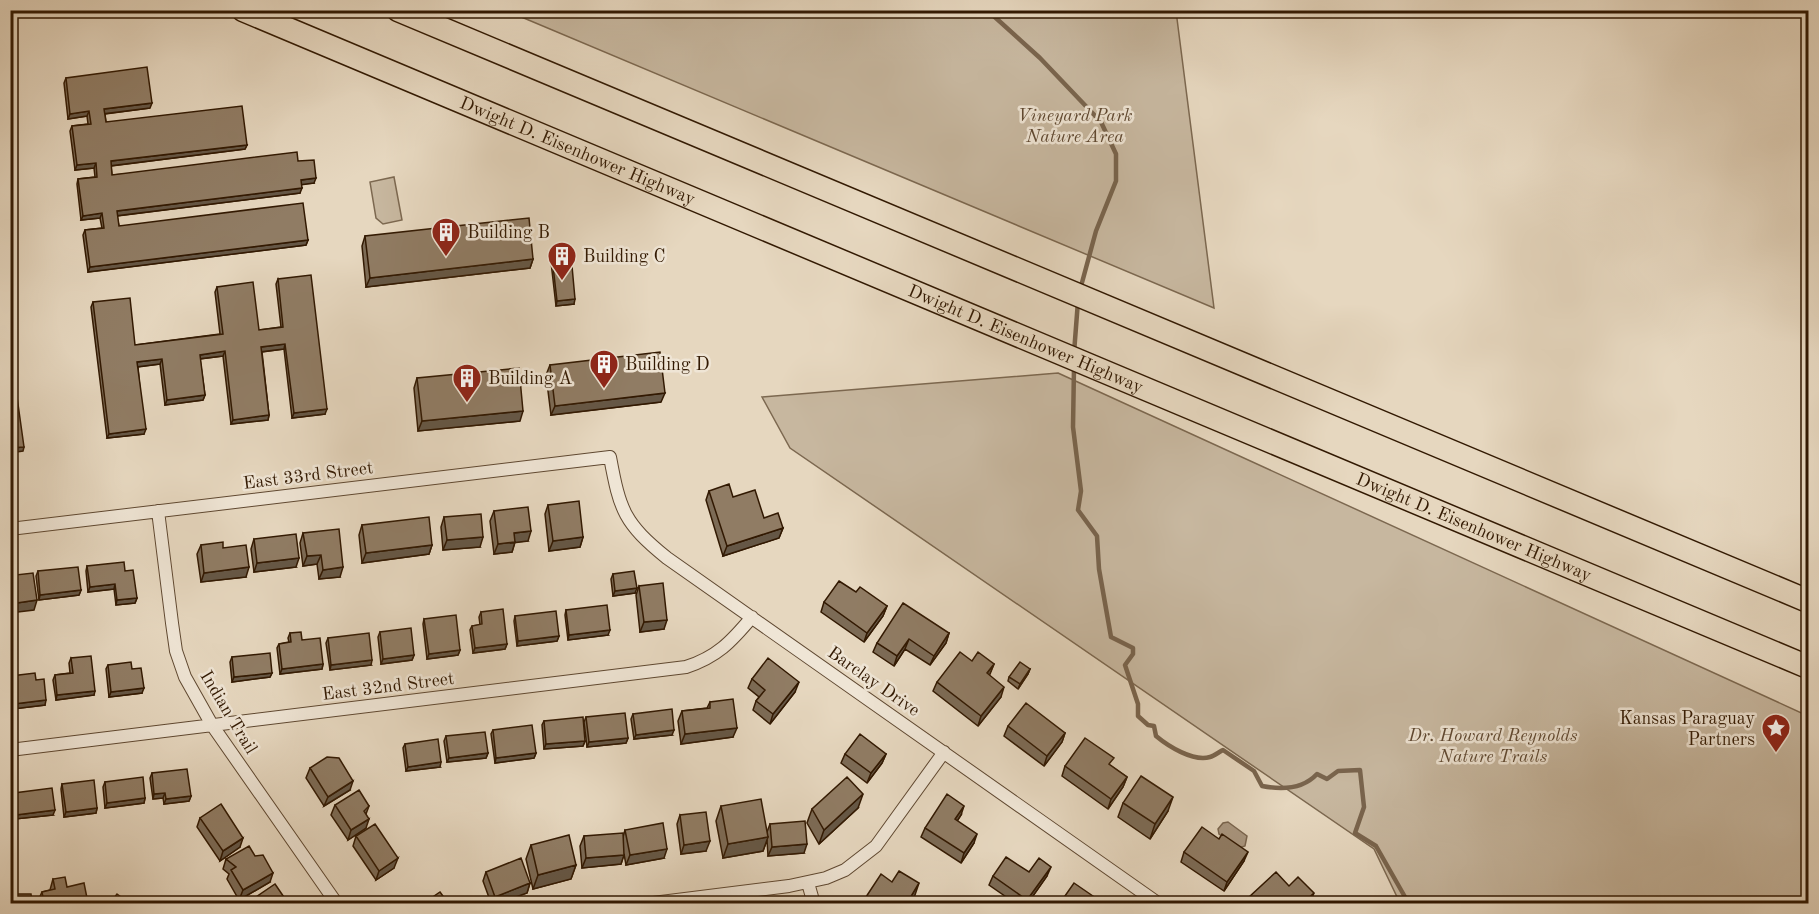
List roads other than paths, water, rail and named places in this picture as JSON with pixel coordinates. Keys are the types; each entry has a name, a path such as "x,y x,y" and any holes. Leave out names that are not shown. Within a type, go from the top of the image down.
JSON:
{"highway":[{"name":"Dwight D. Eisenhower Highway","path":"243,10 1809,667"},
{"path":"398,10 1809,601"}],"street":[{"name":"East 33rd Street","path":"10,529 610,457"},
{"name":"Barclay Drive","path":"610,457 620,503 634,529 667,558 1159,903"},
{"name":"Indian Trail","path":"158,511 176,651 185,677 212,725 337,903"},
{"name":"East 32nd Street","path":"10,750 686,667 703,662 718,653 752,617"},
{"path":"645,903 808,883 845,870 876,846 944,752"},
{"path":"808,883 814,903"}],"waterway":[{"path":"987,10 1040,58 1101,122 1116,154 1116,181 1096,231 1080,290"},
{"path":"1074,353 1078,301"},
{"path":"1074,367 1073,427 1081,491 1078,510 1097,536 1099,569 1111,637 1133,648 1133,654 1125,665 1138,704 1138,716 1148,725 1154,726 1156,736 1161,740 1189,755 1210,757 1223,750 1254,771 1262,786 1292,787 1305,783 1317,774 1327,779 1338,771 1360,770 1364,807 1355,833 1376,846 1409,904"}],"place":[{"name":"Building B","path":"446,258"},
{"name":"Building C","path":"562,282"},
{"name":"Building D","path":"604,390"},
{"name":"Building A","path":"467,404"},
{"name":"Kansas Paraguay Partners","path":"1776,754"}],"park label":[{"name":"Vineyard Park Nature Area","path":"1075,125"},
{"name":"Dr. Howard Reynolds Nature Trails","path":"1493,745"}]}
